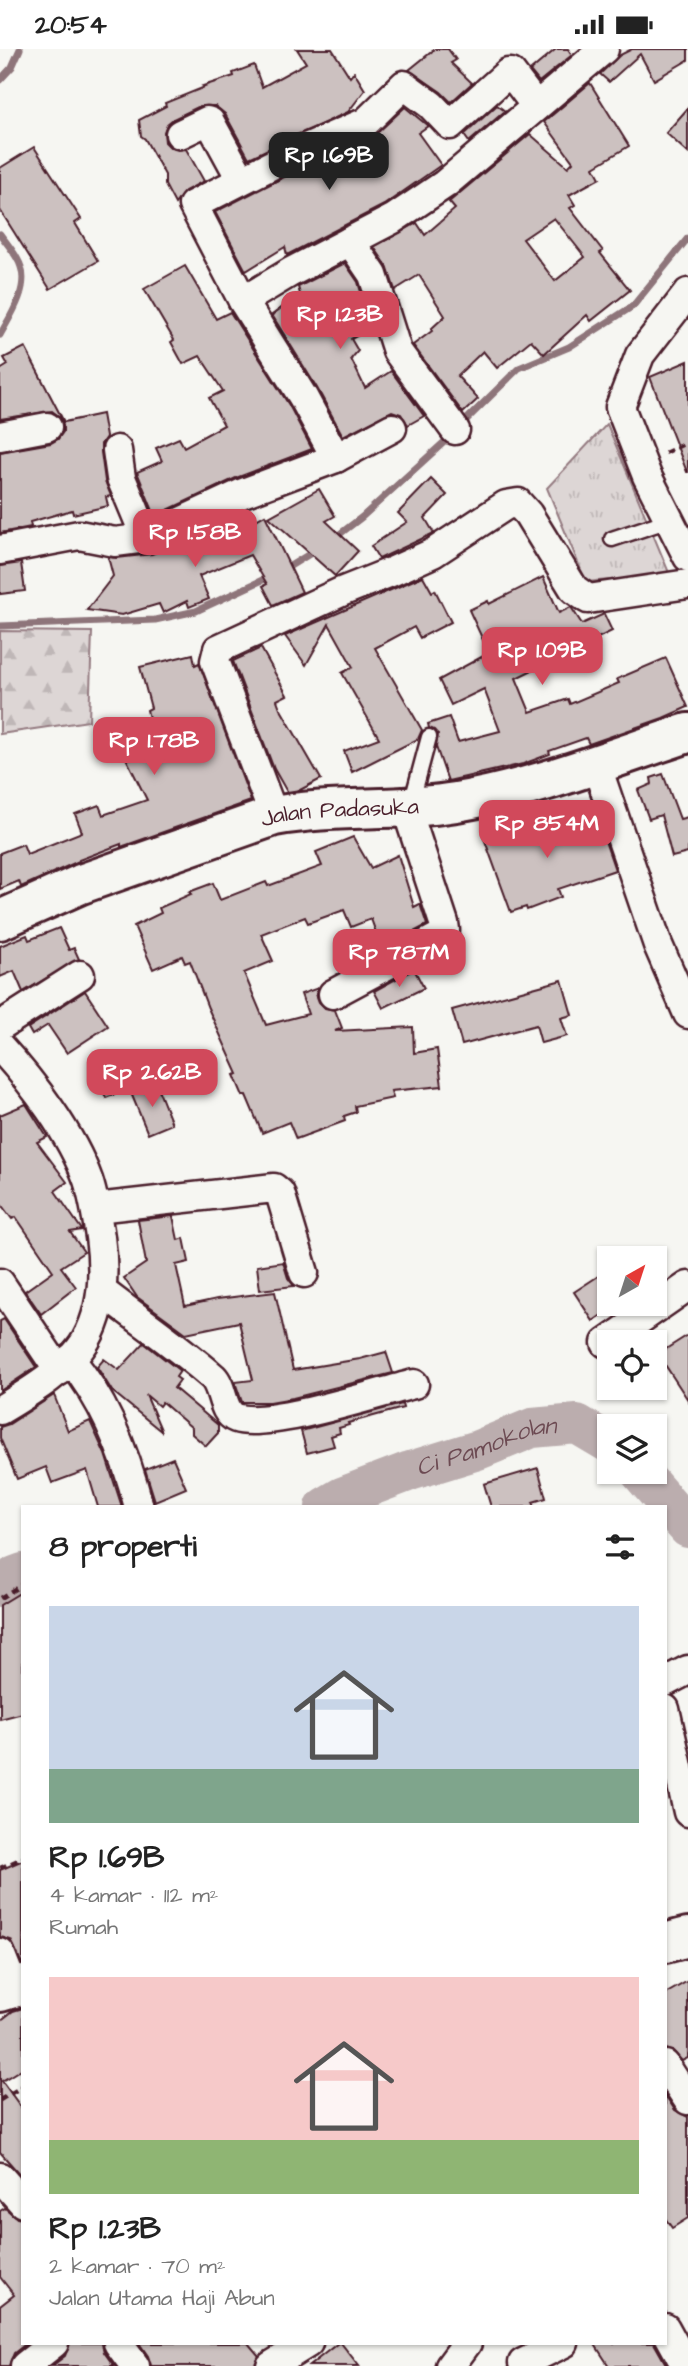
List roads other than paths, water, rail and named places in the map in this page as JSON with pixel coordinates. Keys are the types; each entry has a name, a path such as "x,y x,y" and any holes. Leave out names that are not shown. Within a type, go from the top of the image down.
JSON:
{"street":[{"path":"243,301 393,219 445,184 604,49"},
{"path":"336,458 303,397 243,301 192,205 241,179 366,122 404,85 450,125 508,73 511,73 536,106"},
{"path":"180,134 207,121 211,122 241,179"},
{"path":"350,241 373,275 397,351 455,430"},
{"path":"688,293 640,355 620,407 647,476 688,557"},
{"path":"0,436 47,427"},
{"path":"0,550 79,535 115,542 146,538 243,493 336,458 392,429"},
{"path":"117,450 121,478 146,538"},
{"path":"274,816 215,661 218,649 341,591 433,553 506,505 518,503 528,514 574,589 588,599 688,585"},
{"name":"Jalan Padasuka","path":"0,921 81,884 274,816 303,811 410,807 456,802 596,764 688,733"},
{"path":"596,764 658,945 687,1011"},
{"path":"333,994 439,937 445,930 410,807"},
{"path":"0,1026 80,975"},
{"path":"0,1047 28,1077 79,1160 88,1179 96,1208 103,1255 103,1292 85,1342 64,1365 0,1410"},
{"path":"96,1208 274,1188 280,1193 304,1273"},
{"path":"0,1283 64,1365 82,1373 112,1429 133,1482 139,1505"},
{"path":"625,1330 688,1286"},
{"path":"103,1292 215,1379 227,1409 236,1418 259,1420 295,1415 414,1384"},
{"path":"667,1681 688,1670"},
{"path":"667,1717 687,1797"},
{"path":"667,1942 688,1937"},
{"path":"0,1953 12,1989"},
{"path":"667,2068 688,2100"},
{"path":"0,2178 21,2201"},
{"path":"667,2332 686,2366"},
{"path":"25,2366 51,2345"},
{"path":"119,2345 135,2366"},
{"path":"271,2366 305,2345"},
{"path":"450,2366 466,2345"},
{"path":"523,2363 560,2345"}],"lane":[{"path":"612,539 669,520"},
{"path":"410,807 429,737"}],"waterway":[{"path":"0,80 12,67 20,49"},
{"path":"0,234 17,259 23,275 21,293 0,335"},
{"path":"460,426 519,368 569,347 633,306 688,238"},
{"path":"332,540 362,517 452,435"},
{"path":"282,571 316,550"},
{"path":"0,626 155,620 196,611 271,576"},
{"name":"Ci Pamokolan","path":"328,1505 342,1497 410,1471 478,1450 532,1428 577,1424 597,1436"},
{"name":"Ci Pamokolan","path":"650,1484 688,1528"},
{"name":"Ci Pamokolan","path":"0,1588 21,1574"}]}
